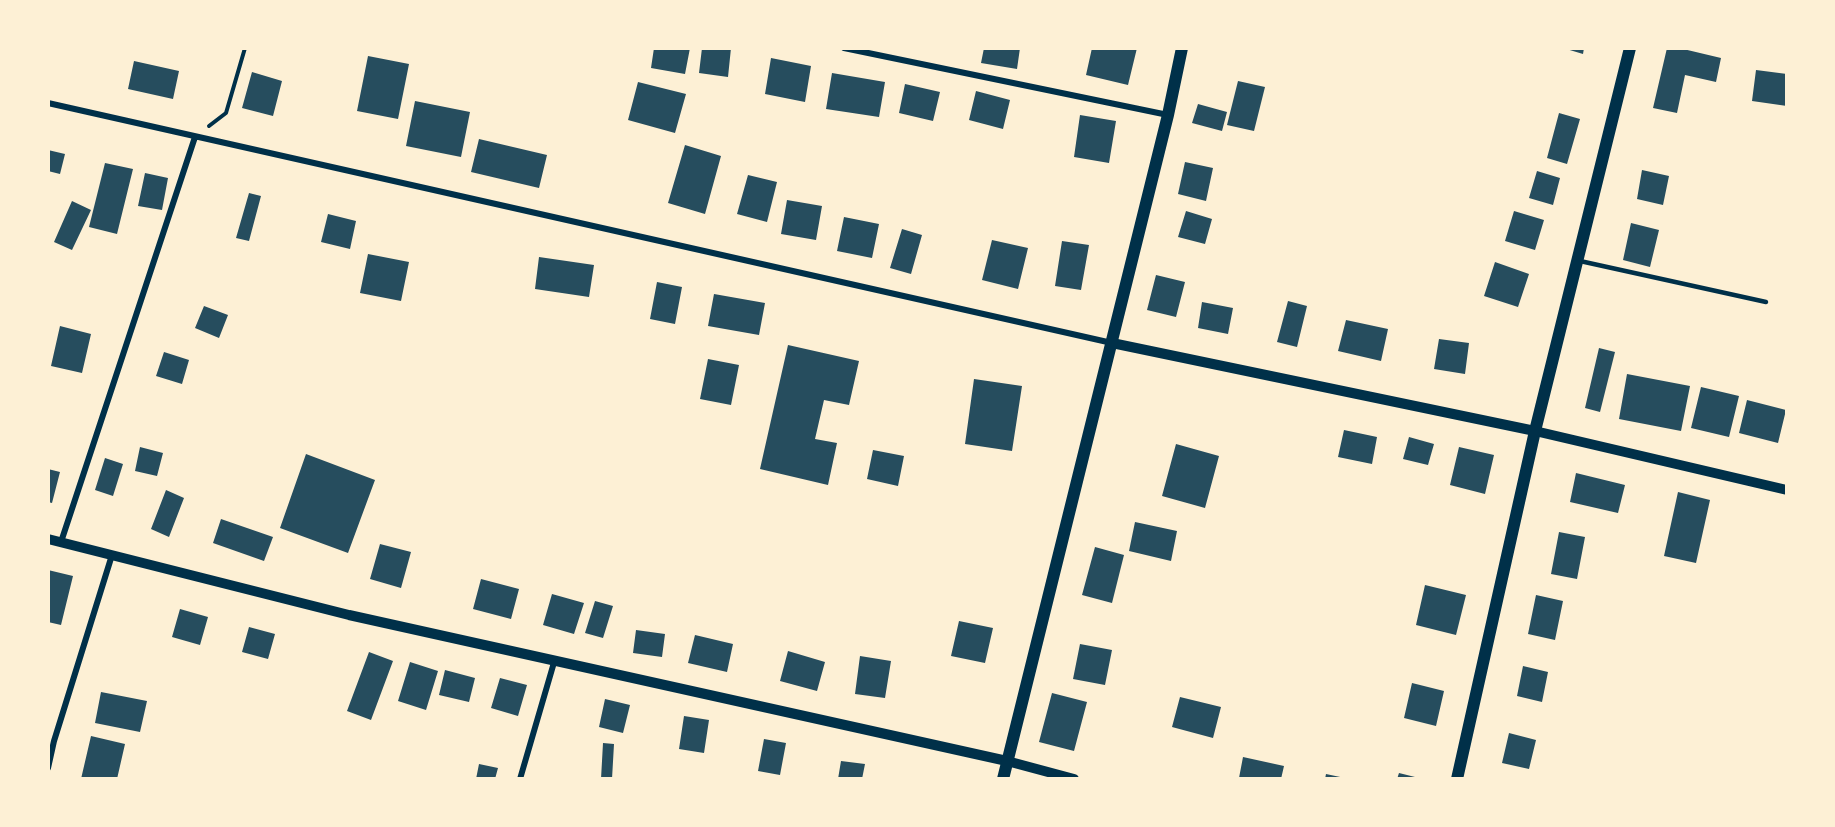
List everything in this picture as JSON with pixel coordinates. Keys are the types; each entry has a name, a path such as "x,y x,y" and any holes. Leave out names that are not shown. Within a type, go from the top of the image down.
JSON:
{"main road":[{"path":"1003,779 1168,115 1182,48"},
{"path":"1457,779 1534,431 1630,48"}],"street":[{"path":"844,48 1168,115"},
{"path":"48,103 1112,343 1534,431 1787,490"},
{"path":"61,542 195,136"},
{"path":"48,539 349,615 1007,761 1074,779"},
{"path":"48,768 54,741 112,555"},
{"path":"520,779 555,659"}],"lane":[{"path":"1577,261 1766,302"}],"path":[{"path":"195,136 226,113 245,48"}],"building":[{"path":"654,48 690,48 685,74 651,68"},
{"path":"702,48 731,48 728,77 699,73"},
{"path":"984,48 1020,48 1017,69 981,63"},
{"path":"1092,48 1137,48 1128,85 1086,75"},
{"path":"1563,48 1584,48 1583,54"},
{"path":"1667,48 1679,48 1721,58 1716,82 1685,75 1677,113 1653,108"},
{"path":"368,56 409,64 398,119 357,111"},
{"path":"771,58 811,66 805,102 765,94"},
{"path":"134,61 179,71 173,99 128,89"},
{"path":"1756,70 1787,74 1787,106 1752,101"},
{"path":"252,72 282,81 273,116 242,108"},
{"path":"832,73 885,82 879,117 826,109"},
{"path":"1238,81 1265,87 1254,131 1227,125"},
{"path":"638,82 686,94 675,133 628,120"},
{"path":"905,84 940,92 933,121 899,113"},
{"path":"976,91 1010,100 1003,129 969,120"},
{"path":"415,101 470,112 461,157 406,146"},
{"path":"1198,104 1227,112 1222,131 1192,123"},
{"path":"1559,113 1580,119 1567,164 1547,158"},
{"path":"1080,115 1116,121 1109,163 1074,157"},
{"path":"479,139 547,155 539,188 471,172"},
{"path":"685,145 721,156 705,214 668,203"},
{"path":"48,150 65,154 60,174 48,171"},
{"path":"1185,162 1213,168 1206,201 1178,194"},
{"path":"105,163 133,169 117,234 89,227"},
{"path":"1642,170 1669,176 1663,205 1637,199"},
{"path":"1537,171 1560,178 1553,205 1529,198"},
{"path":"145,173 168,178 162,210 138,206"},
{"path":"748,175 777,182 767,222 737,214"},
{"path":"249,193 261,196 249,241 236,238"},
{"path":"787,200 822,206 816,240 781,234"},
{"path":"72,201 91,210 72,250 54,242"},
{"path":"1186,211 1212,219 1205,244 1178,237"},
{"path":"1514,211 1544,220 1535,250 1505,241"},
{"path":"328,214 356,221 350,249 321,242"},
{"path":"844,217 879,224 872,258 837,251"},
{"path":"1631,223 1659,230 1650,267 1623,260"},
{"path":"902,229 922,235 911,274 890,268"},
{"path":"992,240 1028,248 1018,289 982,280"},
{"path":"1062,241 1089,245 1081,290 1055,286"},
{"path":"368,254 409,262 401,301 360,293"},
{"path":"539,257 594,265 589,297 535,289"},
{"path":"1495,262 1529,274 1518,307 1484,296"},
{"path":"1156,275 1185,282 1176,317 1147,310"},
{"path":"657,282 682,287 675,324 650,319"},
{"path":"714,294 765,303 759,335 708,326"},
{"path":"1288,301 1307,306 1297,347 1277,342"},
{"path":"1202,302 1233,308 1228,334 1198,328"},
{"path":"204,306 228,315 219,338 195,328"},
{"path":"1346,320 1388,329 1381,361 1338,351"},
{"path":"60,326 91,334 82,373 51,366"},
{"path":"1439,339 1469,343 1465,374 1434,369"},
{"path":"788,345 859,361 849,405 824,400 815,439 837,443 828,485 760,469"},
{"path":"1599,348 1615,352 1600,412 1585,408"},
{"path":"164,352 189,360 182,384 156,376"},
{"path":"708,359 739,365 731,405 700,399"},
{"path":"1627,374 1690,386 1681,431 1619,419"},
{"path":"974,379 1022,386 1012,451 965,444"},
{"path":"1701,387 1739,396 1729,437 1691,428"},
{"path":"1747,400 1786,410 1778,443 1739,433"},
{"path":"1344,430 1377,437 1372,464 1338,457"},
{"path":"1409,437 1434,444 1428,465 1403,459"},
{"path":"1176,444 1219,456 1205,508 1162,496"},
{"path":"140,447 163,453 157,476 135,471"},
{"path":"1459,447 1494,455 1485,494 1450,485"},
{"path":"873,450 904,456 898,486 867,479"},
{"path":"306,454 375,480 348,553 280,528"},
{"path":"105,458 123,464 113,496 95,490"},
{"path":"48,469 60,472 52,503 48,502"},
{"path":"1576,473 1625,485 1618,513 1570,502"},
{"path":"166,490 184,498 169,537 151,529"},
{"path":"1678,492 1710,500 1696,563 1664,556"},
{"path":"221,519 273,537 264,561 213,543"},
{"path":"1135,522 1177,531 1171,561 1129,551"},
{"path":"1559,532 1585,537 1577,579 1551,574"},
{"path":"380,544 411,552 401,588 370,579"},
{"path":"1095,547 1124,555 1112,603 1082,595"},
{"path":"48,570 73,576 61,625 48,622"},
{"path":"481,579 519,589 511,619 473,609"},
{"path":"1425,585 1466,595 1456,635 1416,625"},
{"path":"552,594 584,603 574,634 543,625"},
{"path":"1536,595 1563,601 1555,640 1528,634"},
{"path":"595,601 613,606 603,638 585,633"},
{"path":"180,609 208,617 200,645 172,637"},
{"path":"959,621 993,628 985,663 951,656"},
{"path":"249,627 275,634 268,659 242,652"},
{"path":"636,630 665,634 662,657 633,653"},
{"path":"695,635 733,644 727,672 688,663"},
{"path":"1080,644 1112,650 1105,685 1073,679"},
{"path":"788,651 825,662 817,691 780,681"},
{"path":"369,652 393,661 371,720 347,711"},
{"path":"860,656 891,661 885,698 855,694"},
{"path":"410,662 438,671 426,710 398,701"},
{"path":"1523,666 1548,672 1542,702 1517,696"},
{"path":"445,670 475,678 469,702 439,695"},
{"path":"500,678 527,685 518,716 491,708"},
{"path":"1412,683 1444,691 1436,726 1404,718"},
{"path":"101,692 147,701 140,732 95,723"},
{"path":"1052,693 1087,702 1074,751 1039,742"},
{"path":"1180,697 1221,707 1213,738 1172,727"},
{"path":"605,699 630,705 623,733 599,727"},
{"path":"684,716 709,720 704,753 679,749"},
{"path":"1509,733 1536,740 1529,769 1502,763"},
{"path":"91,736 125,744 117,779 81,779"},
{"path":"764,739 786,743 780,775 758,771"},
{"path":"603,743 614,744 612,779 601,779"},
{"path":"1243,757 1284,766 1281,779 1239,778"},
{"path":"841,761 865,764 862,779 838,779"},
{"path":"479,764 498,768 495,779 476,779"},
{"path":"1399,773 1419,778 1419,779 1397,779"},
{"path":"1326,774 1345,778 1345,779 1325,779"}]}
